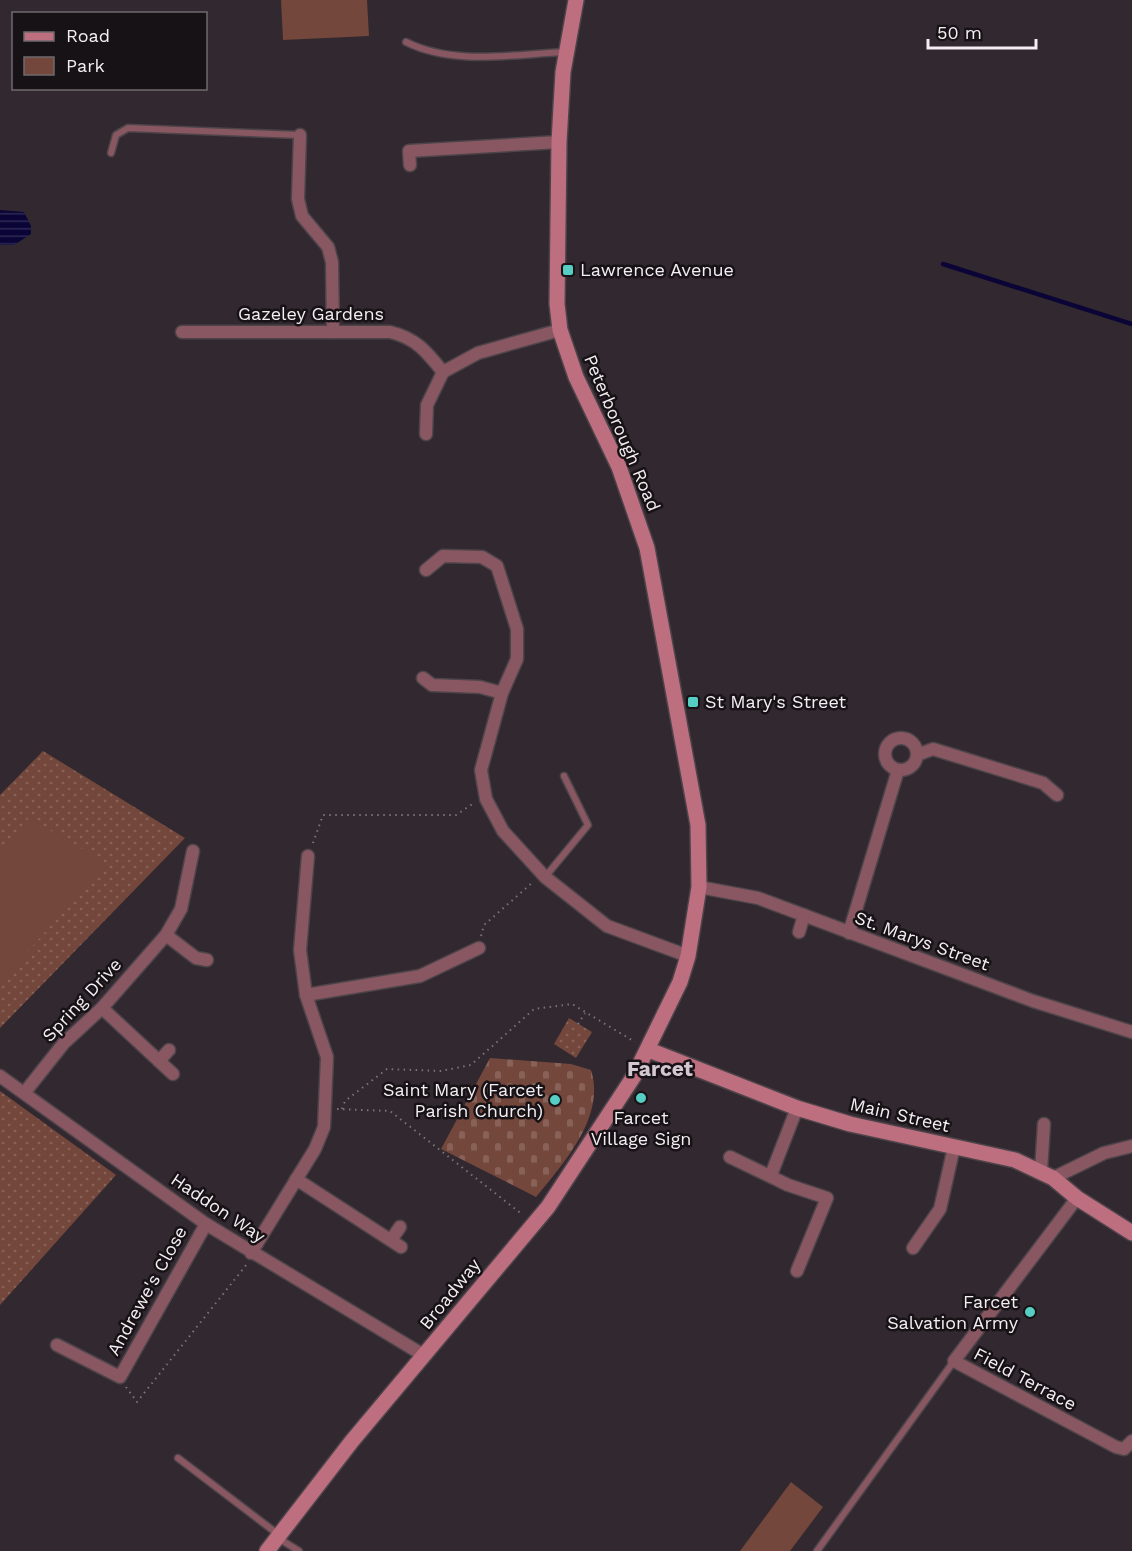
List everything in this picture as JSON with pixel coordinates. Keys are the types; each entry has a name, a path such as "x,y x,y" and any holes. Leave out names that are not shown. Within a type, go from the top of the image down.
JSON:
{"main road":[{"name":"Peterborough Road","path":"576,0 567,52 559,142 557,304 560,330 576,377 619,467 647,548 698,825 699,887 688,956 680,982 644,1047"},
{"name":"Main Street","path":"644,1047 796,1108 850,1124 1015,1160 1047,1174 1077,1198 1132,1233"},
{"name":"Broadway","path":"267,1551 352,1441 548,1207 644,1047"}],"street":[{"path":"300,135 298,199 302,216 328,247 332,262 333,332"},
{"path":"410,165 409,151 559,142"},
{"path":"426,434 427,405 443,372 478,353 560,330"},
{"name":"Gazeley Gardens","path":"182,332 390,332 406,336 421,345 443,372"},
{"path":"426,570 443,556 483,557 497,566 517,629 518,659 502,693 481,770 481,800 503,831 544,876 607,926 688,956"},
{"path":"423,678 432,685 480,687 502,693"},
{"path":"917,755 910,741 901,738 891,741 885,755 889,765 898,770 908,769 917,755 933,749 1043,783 1057,795"},
{"path":"849,933 898,770"},
{"name":"Spring Drive","path":"25,1092 64,1043 102,1008 166,935 181,909 185,863 193,851"},
{"path":"252,1254 318,1142 324,1127 327,1057 306,995 300,951 308,856"},
{"name":"St. Marys Street","path":"699,887 758,898 1033,1001 1132,1032"},
{"path":"799,932 804,915"},
{"path":"166,935 196,958 207,960"},
{"path":"306,995 420,976 479,948"},
{"path":"102,1008 173,1074"},
{"path":"159,1061 169,1050"},
{"name":"Haddon Way","path":"0,1076 206,1224 252,1254 425,1356"},
{"path":"771,1175 796,1108"},
{"path":"1044,1124 1047,1174 1104,1153 1132,1146"},
{"path":"913,1248 940,1209 954,1147"},
{"path":"730,1157 788,1185 827,1198 797,1271"},
{"path":"296,1179 396,1243 400,1227"},
{"name":"Field Terrace","path":"1077,1198 954,1361 1116,1447 1124,1449 1132,1441"},
{"name":"Andrewe's Close","path":"57,1345 120,1377 206,1224"}],"lane":[{"path":"406,42 432,52 489,57 567,52"},
{"path":"111,153 116,135 128,128 300,135"},
{"path":"544,876 588,825 564,776"},
{"path":"817,1551 954,1361"},
{"path":"178,1458 299,1551"}],"path":[{"path":"308,856 323,815 456,815 481,800"},
{"path":"479,948 483,925 544,876"},
{"path":"342,1109 345,1101 387,1069 441,1071 471,1065 534,1009 572,1004 644,1047"},
{"path":"578,1024 585,1013"},
{"path":"326,1108 390,1111 525,1217"},
{"path":"120,1377 137,1402 252,1254"}],"green space":[{"path":"281,0 367,0 369,36 283,40"},
{"path":"43,751 185,838 0,1028 0,795"},
{"path":"29,818 106,863 0,983 0,850"},
{"path":"569,1018 592,1032 576,1058 554,1044"},
{"path":"490,1058 571,1064 591,1070 594,1087 593,1104 588,1121 570,1154 536,1197 441,1149"},
{"path":"0,1091 116,1175 0,1305"},
{"path":"791,1482 823,1507 790,1551 740,1551"}],"shaded area":[{"path":"0,210 24,212 31,226 31,234 14,245 0,245"}],"waterway":[{"path":"943,264 1132,324"}],"place":[{"name":"Lawrence Avenue","path":"568,270"},
{"name":"St Mary's Street","path":"693,702"},
{"name":"Farcet Village Sign","path":"641,1098"},
{"name":"Saint Mary (Farcet Parish Church)","path":"555,1100"},
{"name":"Farcet Salvation Army","path":"1030,1312"}],"district":[{"name":"Farcet","path":"660,1069"}]}
